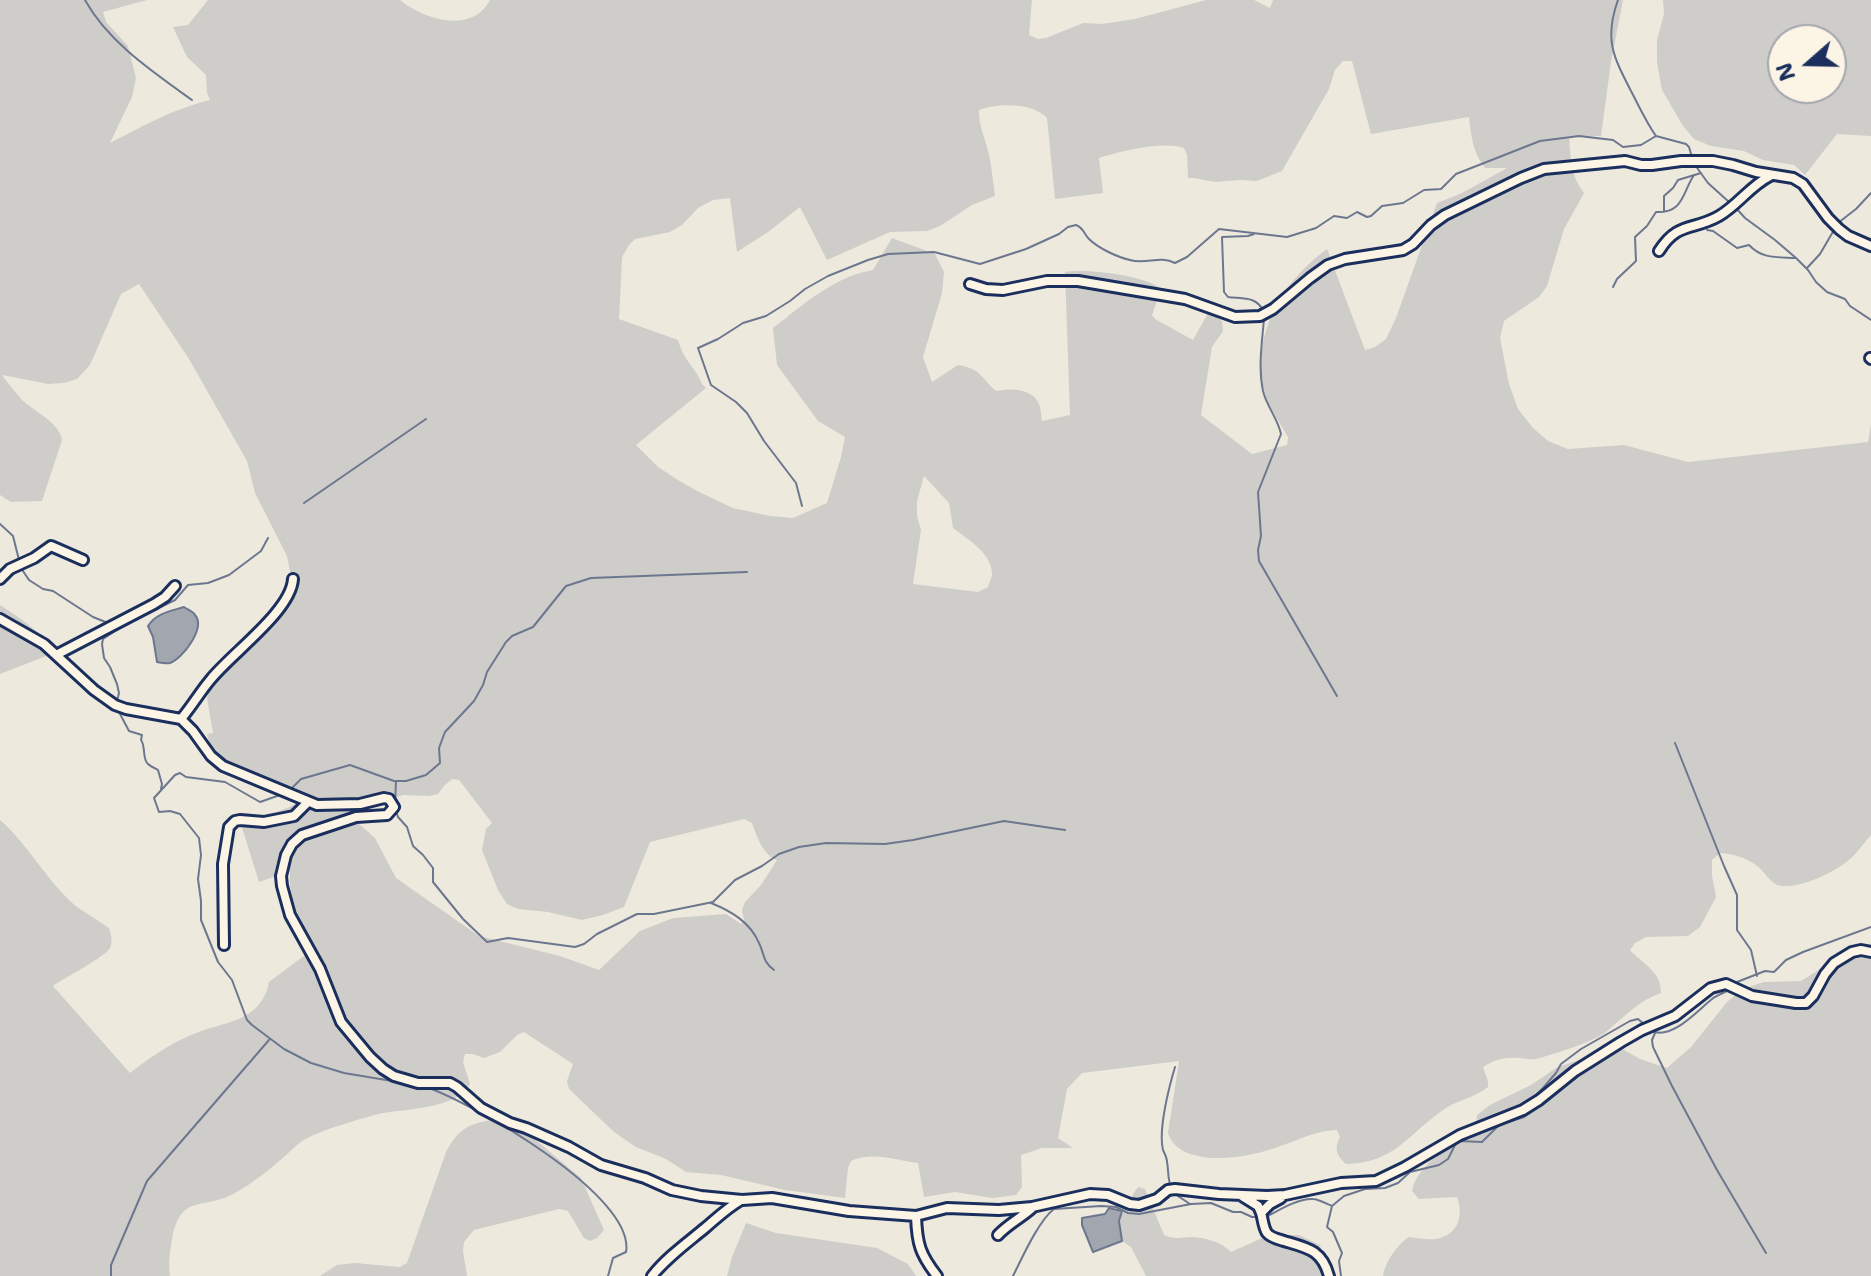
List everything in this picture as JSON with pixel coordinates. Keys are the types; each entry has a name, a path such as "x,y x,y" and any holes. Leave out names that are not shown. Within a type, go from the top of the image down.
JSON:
{"street":[{"path":"970,284 1003,290 1047,281 1078,281 1185,299 1235,317 1260,316 1328,265 1345,259 1403,250 1445,215 1521,178 1544,169 1625,161 1641,165 1681,161 1723,163 1771,176 1793,178 1803,184 1839,229 1871,246"},
{"path":"1659,251 1665,241 1681,229 1720,215 1749,189 1771,176"},
{"path":"0,579 10,569 51,546 83,560"},
{"path":"181,719 210,680 276,613 290,594 293,579"},
{"path":"56,655 154,604 175,586"},
{"path":"0,619 44,644 115,705 181,719 216,761 317,805 360,804 389,799 394,807 387,815 356,817 302,835 286,855 281,876 290,915 320,969 341,1022 383,1069 405,1080 430,1085 450,1083 473,1103 510,1123 569,1147 612,1170 645,1178 681,1192 742,1200 772,1198 849,1211 916,1216 947,1208 999,1210 1032,1207 1090,1194 1108,1195 1139,1205 1175,1189 1242,1196 1285,1195 1330,1185 1376,1181 1460,1135 1531,1105 1575,1071 1642,1030 1675,1016 1711,988 1726,984 1752,996 1806,1003 1834,963 1852,952 1871,952"},
{"path":"224,945 223,864 229,827 240,820 264,822 294,816 308,802"},
{"path":"1261,1213 1285,1195"},
{"path":"1242,1196 1258,1206 1268,1235 1317,1254 1329,1276"},
{"path":"652,1276 723,1211 742,1200"},
{"path":"998,1235 1032,1207"},
{"path":"916,1216 918,1245 937,1276"}],"shaded area":[{"path":"0,0 147,0 103,12 106,22 128,46 136,78 132,97 110,143 171,113 210,100 206,75 187,57 173,27 188,25 208,0 400,0 434,18 460,20 482,11 490,0 1032,0 1029,35 1038,39 1083,23 1102,24 1135,19 1206,0 1254,0 1270,8 1273,0 1623,0 1601,136 1569,137 1574,173 1584,193 1564,229 1547,286 1539,297 1504,321 1500,338 1509,384 1518,409 1533,428 1548,441 1568,449 1624,445 1688,462 1868,442 1871,424 1871,835 1839,867 1810,881 1789,886 1774,883 1748,860 1720,853 1712,860 1716,897 1700,927 1688,936 1646,937 1630,950 1655,974 1661,993 1638,1005 1600,1036 1536,1059 1509,1058 1483,1067 1488,1087 1443,1110 1399,1146 1377,1159 1346,1164 1337,1152 1340,1137 1337,1130 1316,1133 1272,1149 1236,1157 1213,1158 1190,1154 1173,1143 1168,1133 1179,1061 1082,1073 1067,1089 1058,1138 1073,1148 1042,1148 1021,1155 1022,1187 1016,1195 992,1198 955,1192 924,1197 918,1163 875,1156 851,1161 845,1198 785,1190 721,1175 686,1172 666,1159 636,1147 614,1132 569,1089 567,1081 573,1064 524,1032 500,1052 484,1058 465,1054 463,1062 470,1084 463,1093 452,1099 426,1107 374,1115 319,1133 301,1142 261,1176 235,1193 187,1209 176,1224 172,1239 170,1276 0,1276 0,820 66,897 109,928 111,943 107,952 53,986 130,1073 181,1040 249,1014 265,996 269,982 309,952 293,902 290,871 259,882 239,818 285,809 301,800 306,793 233,764 212,746 207,734 213,733 207,698 215,674 281,597 291,577 287,556 255,493 247,461 189,359 139,284 121,294 90,365 77,379 48,384 2,375 22,400 56,428 62,440 42,501 11,502 0,495","holes":["1343,61 1352,61 1371,134 1469,117 1475,150 1485,168 1507,168 1437,203 1396,318 1386,339 1375,347 1365,350 1327,249 1296,277 1274,312 1262,351 1265,393 1288,437 1287,445 1252,454 1201,415 1212,347 1223,331 1218,315 1208,313 1193,340 1152,315 1161,289 1142,280 1115,274 1065,272 1070,415 1042,421 1035,397 1013,389 996,391 976,371 958,365 932,382 923,357 942,293 944,272 935,254 892,238 873,270 833,285 773,328 777,365 818,421 845,437 827,503 793,518 733,508 678,480 658,467 636,445 706,388 685,357 678,340 619,319 622,257 635,239 670,232 682,225 698,208 713,200 730,198 737,252 800,207 827,260 890,232 927,231 972,205 995,196 979,116 979,110 995,106 1014,105 1033,109 1047,118 1055,199 1103,193 1099,158 1153,146 1184,148 1188,178 1215,182 1257,181 1282,171 1329,89 1335,70","924,476 949,503 953,528 978,547 988,560 992,574 988,587 978,592 913,584 921,530 917,501","452,779 459,780 492,823 486,829 482,850 498,890 507,904 518,909 582,920 624,907 650,842 744,819 752,823 764,850 777,860 761,885 745,902 741,924 726,914 673,918 640,931 599,970 560,956 479,936 396,878 375,838 352,818 342,815 403,795 438,794"]},
{"path":"1663,0 1871,0 1871,136 1837,134 1805,175 1794,165 1763,160 1744,151 1711,146 1694,139 1662,90 1657,40 1664,14"},
{"path":"0,605 37,632 54,653 0,674"},
{"path":"184,607 193,612 198,621 195,635 187,649 175,660 157,662 148,626 159,615"},
{"path":"1871,957 1871,1276 1383,1276 1392,1254 1409,1237 1436,1239 1454,1229 1460,1211 1457,1197 1419,1199 1412,1191 1415,1181 1429,1163 1476,1125 1477,1115 1490,1105 1531,1085 1556,1068 1609,1049 1624,1050 1667,1068 1691,1047 1727,1002 1743,989 1764,982 1801,981 1832,962"},
{"path":"492,1120 525,1131 581,1178 604,1230 597,1238 590,1241 584,1238 568,1211 559,1209 474,1230 464,1242 467,1276 320,1276 337,1265 355,1263 400,1267 407,1263 450,1144 464,1129"},
{"path":"1138,1187 1145,1189 1164,1235 1208,1240 1231,1252 1269,1235 1299,1235 1320,1245 1324,1276 1146,1276 1131,1247 1122,1241 1120,1224 1122,1212"},
{"path":"1109,1208 1122,1211 1119,1221 1122,1241 1093,1252 1082,1218 1105,1214"},
{"path":"746,1223 776,1233 877,1248 908,1264 916,1276 727,1276"}],"waterway":[{"path":"85,0 119,43 192,100"},
{"path":"1618,0 1611,37 1619,68 1656,136 1686,144 1692,157"},
{"path":"802,506 796,483 747,413 711,385 698,348 743,323 766,316 828,276 888,254 934,252 980,264 1026,249 1076,225 1102,249 1119,257 1175,263 1187,257 1219,229 1287,237 1316,228 1334,216 1347,218 1357,212 1371,216 1382,206 1403,203 1424,190 1441,189 1456,174 1540,141 1579,136 1613,140 1623,147 1641,145 1656,136"},
{"path":"1695,165 1708,183 1729,202"},
{"path":"1664,211 1664,196 1678,180 1701,173"},
{"path":"1613,287 1636,261 1635,237 1656,212 1672,209 1681,201 1694,175"},
{"path":"1838,223 1871,193"},
{"path":"1736,208 1796,258 1827,292 1845,299 1871,320"},
{"path":"1707,230 1737,248 1749,245 1765,255 1795,258"},
{"path":"1807,268 1820,254 1834,230"},
{"path":"1254,234 1222,237 1224,292 1228,297 1253,301 1263,311"},
{"path":"1264,319 1262,382 1281,434 1258,492 1259,561 1337,696"},
{"path":"304,503 426,419"},
{"path":"0,524 13,536 19,560"},
{"path":"117,701 117,684 104,658 103,639 175,600 188,585 208,583 229,575 261,551 268,538"},
{"path":"21,568 29,580 43,589 53,591 108,623"},
{"path":"290,790 301,779 350,765 394,781 426,775 440,763 439,748 445,732 474,701 506,642 533,627 566,586 591,578 747,572"},
{"path":"118,710 129,731 142,735 146,762 158,770 161,789"},
{"path":"1675,743 1737,895 1737,930 1751,950 1757,976"},
{"path":"280,795 260,802 225,782 186,777 180,773 154,798 159,812 180,814 199,838 201,920 218,962 232,980 247,1020 284,1049 311,1063 344,1073 404,1083"},
{"path":"395,804 396,781"},
{"path":"396,811 407,827 413,846 433,868 433,882 463,919 487,942 508,938 575,947 637,914 654,914 713,902 735,880 779,854 799,847 826,843 885,844 1004,821 1065,830"},
{"path":"711,903 745,923 774,970"},
{"path":"1737,982 1765,971 1774,972 1786,960 1803,952 1871,927"},
{"path":"1652,1031 1660,1033 1676,1028 1729,990"},
{"path":"1536,1096 1561,1064 1581,1049 1630,1021 1638,1019 1644,1024"},
{"path":"1655,1033 1653,1047 1672,1086 1766,1253"},
{"path":"111,1276 111,1265 147,1181 269,1040"},
{"path":"1171,1187 1162,1131 1175,1067"},
{"path":"426,1087 513,1131 580,1179 606,1205 622,1229 626,1252 613,1258 608,1276"},
{"path":"1341,1276 1339,1261 1342,1253 1333,1232 1327,1227 1332,1206 1344,1196 1365,1189 1385,1188 1398,1183 1410,1172 1439,1165 1448,1159 1460,1141 1482,1142 1499,1125 1524,1117 1535,1109"},
{"path":"1175,1194 1190,1204"},
{"path":"1268,1216 1307,1199 1332,1206"},
{"path":"1013,1276 1037,1230 1054,1209 1101,1206 1139,1214 1211,1203 1258,1217"}]}
